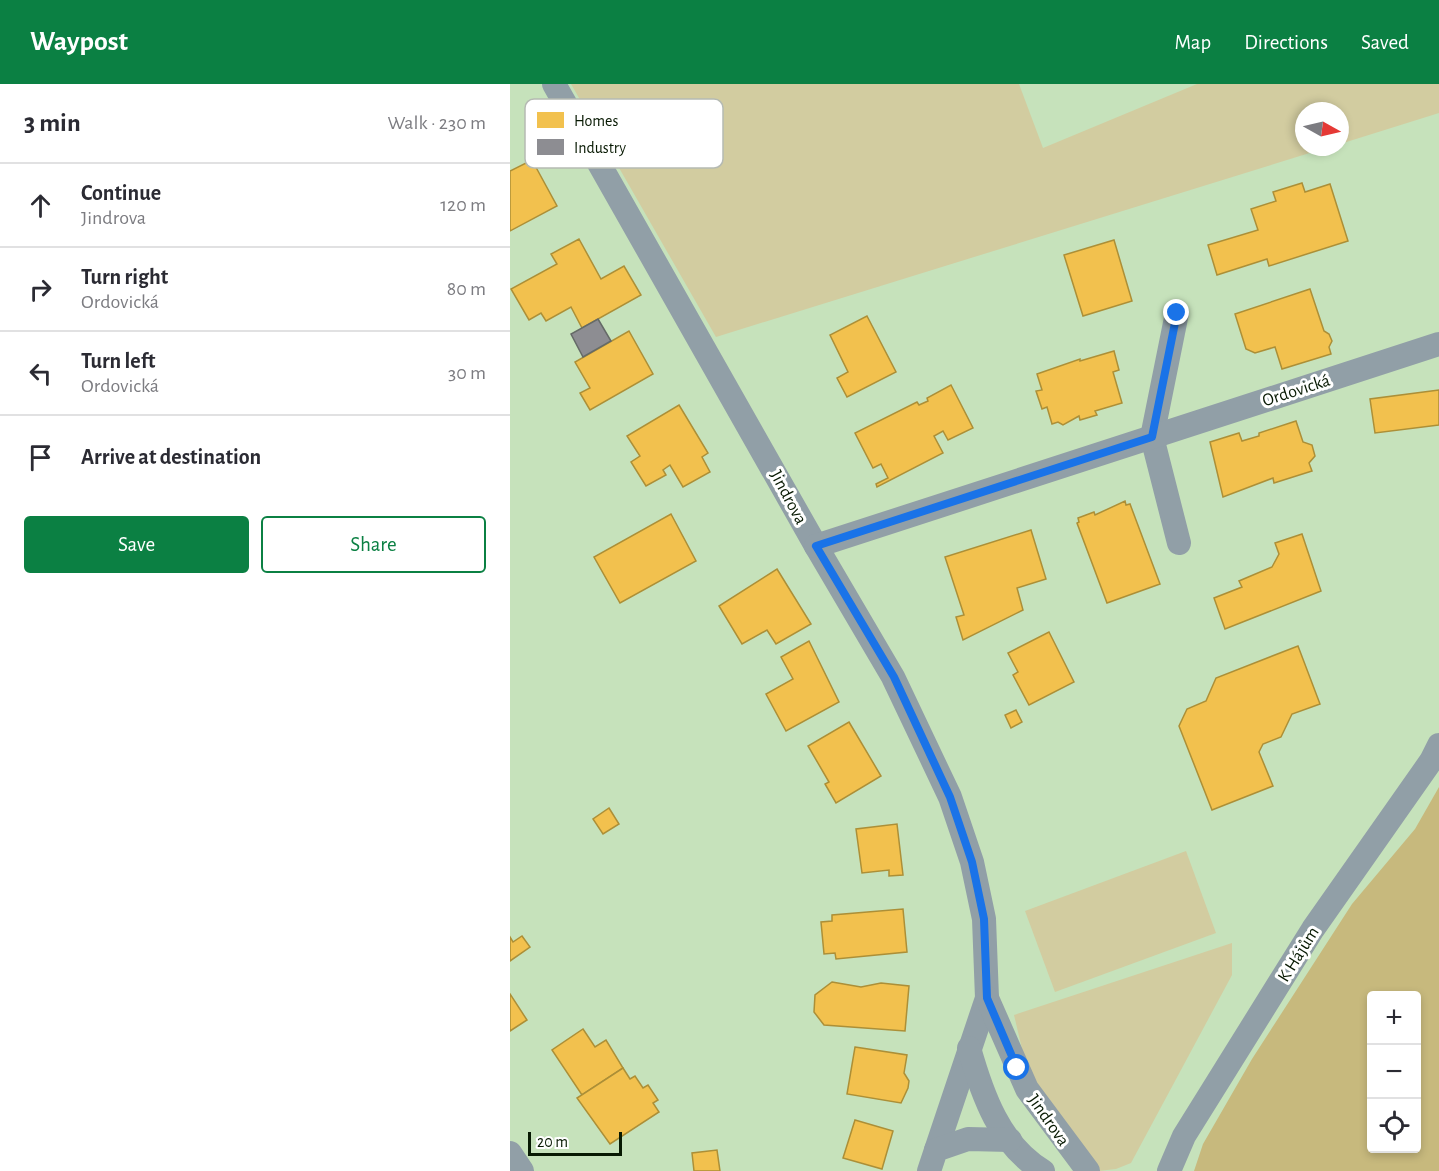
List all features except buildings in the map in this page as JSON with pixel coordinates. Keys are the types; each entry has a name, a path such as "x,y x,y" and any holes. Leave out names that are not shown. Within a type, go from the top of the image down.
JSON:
{"street":[{"name":"Jindrova","path":"554,84 563,99"},
{"name":"Jindrova","path":"602,168 816,546 894,677 950,797 972,862 984,919 987,998 1027,1089 1088,1171"},
{"path":"1177,313 1152,437 1179,543"},
{"name":"Ordovická","path":"816,546 1439,344"},
{"name":"K Hájům","path":"1169,1171 1184,1136 1301,949 1431,761 1439,745"},
{"name":"Jindrova","path":"933,1160 987,998"},
{"name":"Jindrova","path":"969,1048 984,1097 1010,1140 1030,1163 1043,1171"},
{"name":"Jindrova","path":"933,1160 968,1139 1010,1140"},
{"path":"510,1153 522,1171"}],"shaded area":[{"path":"571,84 1019,84 1043,148 1197,84 1439,84 1439,113 1349,141 1349,102 1295,102 1295,156 1300,156 716,337 619,168 723,168 723,99 580,99"},
{"path":"1439,787 1439,1171 1194,1171 1203,1144 1252,1059 1352,904 1415,829"},
{"path":"1186,851 1216,933 1055,992 1025,911"},
{"path":"1232,943 1232,975 1131,1163 1116,1169 1098,1171 1028,1074 1014,1015"}],"route":[{"path":"1017,1068 987,998 984,919 972,862 950,797 894,677 816,546 1152,437 1177,313"}]}
